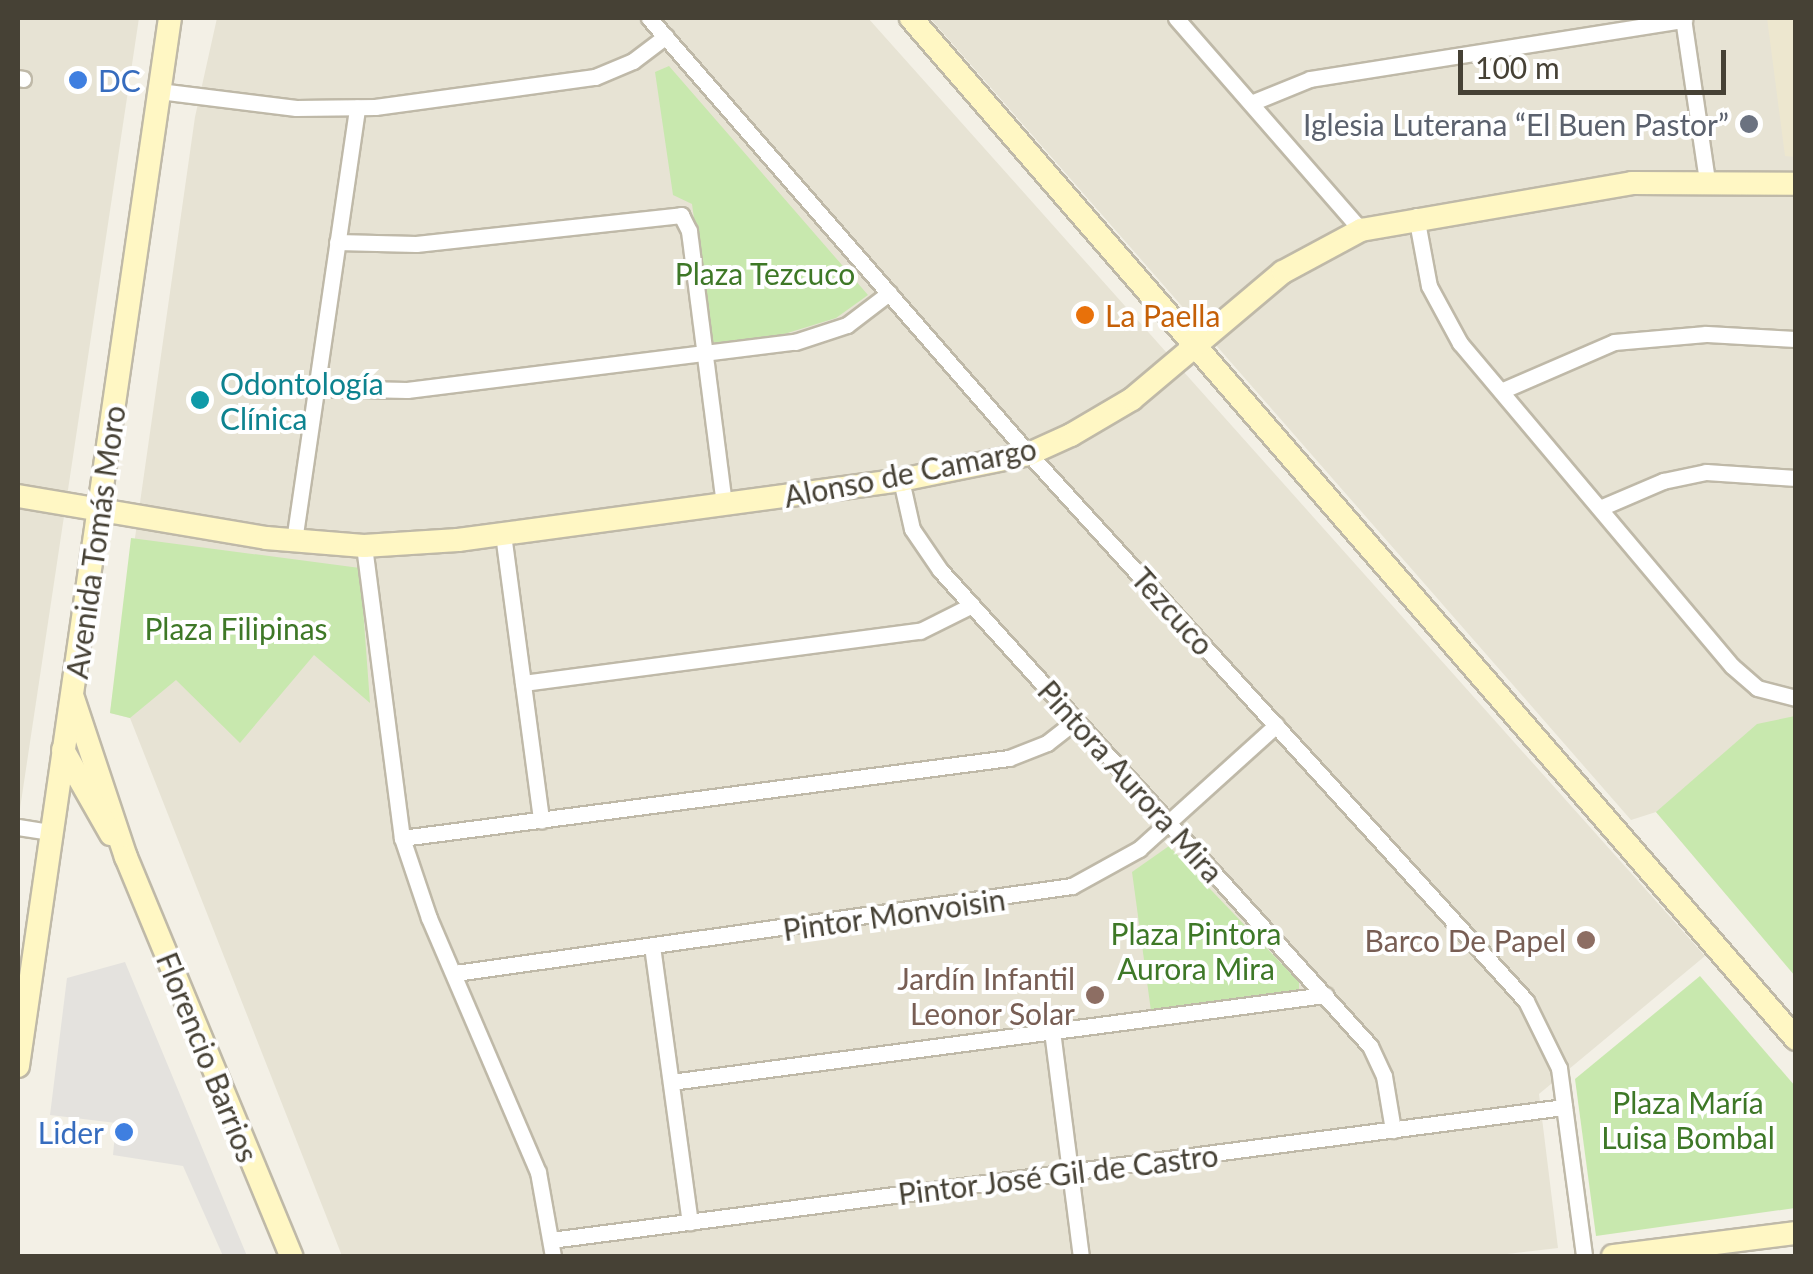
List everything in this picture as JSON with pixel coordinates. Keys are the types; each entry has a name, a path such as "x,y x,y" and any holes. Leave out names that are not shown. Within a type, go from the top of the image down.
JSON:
{"main road":[{"name":"Avenida Tomás Moro","path":"18,1066 170,18"},
{"path":"911,18 1796,1039"},
{"name":"Alonso de Camargo","path":"18,496 294,542 364,546 503,534 901,480 1029,454 1132,400 1283,272 1361,230 1416,216 1632,183 1707,180 1796,184"},
{"name":"Florencio Barrios","path":"72,694 126,857 291,1256"},
{"name":"Florencio Barrios","path":"63,750 126,857"},
{"path":"1614,1256 1796,1233"}],"street":[{"name":"Tezcuco","path":"650,18 1029,454 1526,1001 1554,1050 1584,1256"},
{"path":"1176,18 1361,230"},
{"path":"1251,104 1310,79 1684,19 1707,180"},
{"path":"159,91 296,108 357,108 595,77 633,61 666,36"},
{"path":"294,542 357,108"},
{"path":"338,242 416,244 680,215 688,224 724,506"},
{"path":"1416,216 1424,272 1442,316 1732,666 1757,688 1796,698"},
{"path":"316,388 394,391 822,336 889,293"},
{"path":"1502,390 1614,342 1706,334 1796,339"},
{"path":"1600,508 1663,480 1706,472 1796,478"},
{"name":"Pintora Aurora Mira","path":"901,480 919,544 1325,995 1378,1061 1393,1130"},
{"path":"503,534 541,820"},
{"path":"364,546 402,838 538,1172 552,1248"},
{"path":"523,683 920,631 972,605"},
{"path":"402,838 1009,758 1047,743 1076,720"},
{"name":"Pintor Monvoisin","path":"456,972 1049,893 1110,869 1169,822 1276,725"},
{"path":"18,827 51,832"},
{"path":"652,946 690,1222"},
{"path":"670,1082 1325,995"},
{"path":"1052,1031 1081,1256"},
{"name":"Pintor José Gil de Castro","path":"552,1248 690,1222 1564,1107"}],"shaded area":[{"path":"18,18 139,18 18,822"},
{"path":"217,18 868,18 1705,956 1539,1094 1558,1248 1490,1256 342,1256 130,718 110,713 195,117"},
{"path":"930,18 1795,18 1795,975 1656,812 1631,820"},
{"path":"1767,18 1795,18 1795,157 1785,156"},
{"path":"125,962 247,1256 223,1256 183,1166 113,1155 116,1123 50,1115 67,978"}],"green space":[{"name":"Plaza Tezcuco","path":"669,66 868,295 836,318 781,335 711,343 692,204 673,195 655,72"},
{"name":"Plaza Filipinas","path":"131,538 360,568 370,703 314,655 240,743 176,680 130,718 110,713"},
{"path":"1796,716 1795,976 1656,812 1757,724"},
{"name":"Plaza Pintora Aurora Mira","path":"1169,846 1299,982 1299,991 1151,1011 1132,872"},
{"name":"Plaza María Luisa Bombal","path":"1700,976 1795,1086 1795,1208 1596,1236 1575,1079"}],"place":[{"name":"DC","path":"78,80"},
{"name":"Iglesia Luterana “El Buen Pastor”","path":"1749,124"},
{"name":"La Paella","path":"1085,315"},
{"name":"Odontología Clínica","path":"200,400"},
{"name":"Barco De Papel","path":"1586,940"},
{"name":"Jardín Infantil Leonor Solar","path":"1095,995"},
{"name":"Lider","path":"124,1132"}]}
